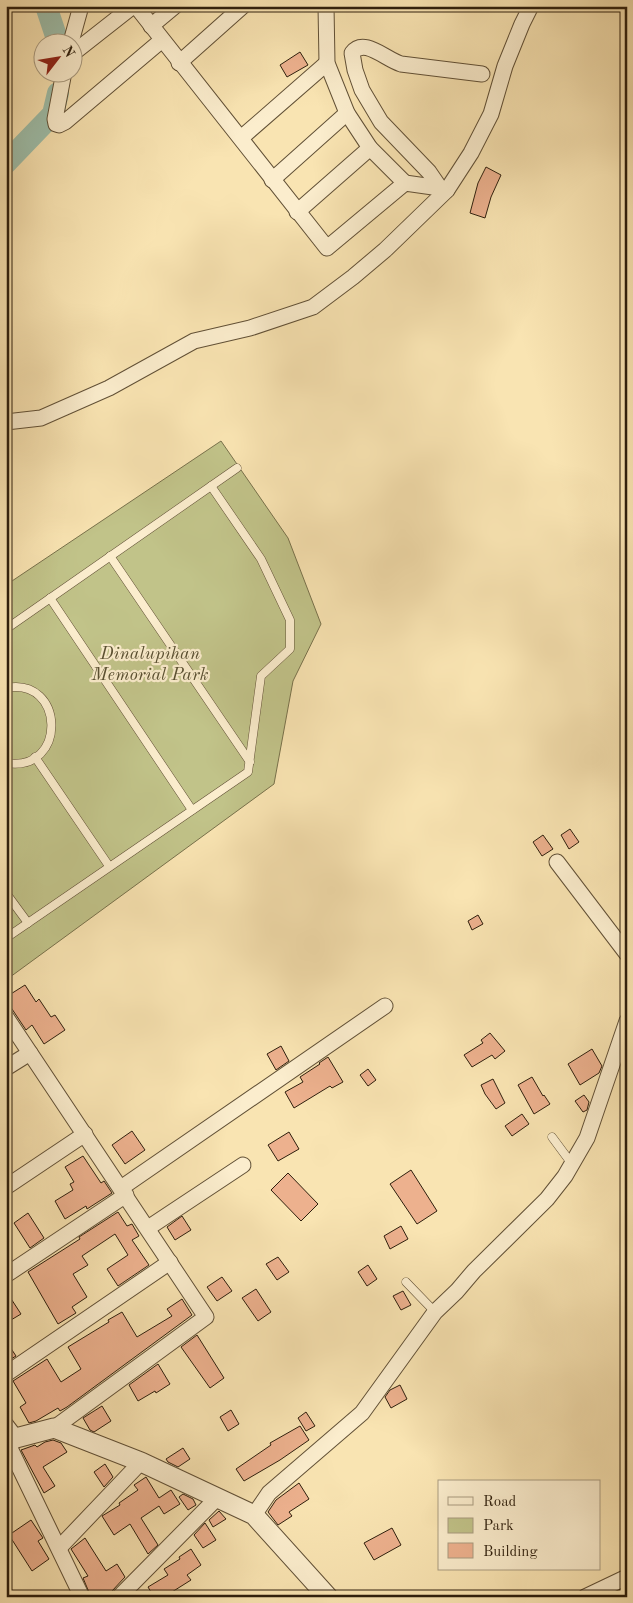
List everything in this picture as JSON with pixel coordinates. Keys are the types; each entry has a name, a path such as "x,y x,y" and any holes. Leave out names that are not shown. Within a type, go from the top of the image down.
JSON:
{"street":[{"path":"74,32 81,6"},
{"path":"82,46 135,6 326,248 405,183"},
{"path":"151,26 175,6"},
{"path":"180,63 243,6"},
{"path":"326,6 327,63 347,113 370,148 405,183 443,189"},
{"path":"6,422 41,418 109,388 194,341 250,328 313,308 385,250 443,189 471,153 491,114 505,66 531,6"},
{"path":"62,82 55,119 56,124 59,125 66,122 162,40"},
{"path":"443,189 381,122 362,90 354,70 352,53 356,48 362,46 368,47 401,64 482,74"},
{"path":"241,138 327,63"},
{"path":"272,180 347,113"},
{"path":"297,212 370,148"},
{"path":"557,862 627,954"},
{"path":"6,1275 385,1006"},
{"path":"6,1017 206,1317 54,1428 9,1437 82,1597"},
{"path":"254,1515 269,1493 362,1413 435,1312 547,1199 565,1176 586,1138 627,1021"},
{"path":"6,1068 30,1053"},
{"path":"6,1187 85,1134"},
{"path":"148,1228 243,1165"},
{"path":"6,1374 170,1262"},
{"path":"54,1428 141,1462 254,1515 328,1597"},
{"path":"59,1548 141,1462"},
{"path":"119,1597 218,1498"},
{"path":"585,1597 627,1577"}],"lane":[{"path":"6,629 237,468"},
{"path":"6,938 248,772 261,676 290,649 290,620 261,559 211,486"},
{"path":"110,556 250,762"},
{"path":"50,598 192,810"},
{"path":"6,688 14,686 30,690 43,700 51,714 52,728 49,742 41,753 29,761 15,764 6,763"},
{"path":"35,757 109,866"},
{"path":"6,893 28,923"},
{"path":"552,1137 572,1164"},
{"path":"406,1282 435,1312"}],"green space":[{"name":"Dinalupihan Memorial Park","path":"221,441 288,538 321,624 293,681 274,784 6,980 6,585"}],"building":[{"path":"300,52 308,65 287,77 280,65"},
{"path":"486,167 501,175 491,197 485,218 470,213 478,183"},
{"path":"570,829 579,842 569,849 561,835"},
{"path":"543,835 553,849 542,856 533,842"},
{"path":"478,915 483,924 472,930 468,921"},
{"path":"25,985 36,1002 39,999 51,1017 55,1015 65,1030 44,1044 32,1025 26,1030 6,1000 6,997"},
{"path":"490,1033 505,1051 495,1059 492,1055 472,1067 464,1055 483,1043 481,1040"},
{"path":"281,1046 289,1061 276,1070 267,1054"},
{"path":"592,1049 602,1066 599,1073 580,1085 568,1064"},
{"path":"328,1057 343,1082 332,1088 330,1086 294,1108 285,1092 303,1082 300,1077"},
{"path":"368,1069 376,1080 368,1086 360,1075"},
{"path":"532,1077 550,1104 534,1114 518,1085"},
{"path":"493,1079 505,1103 496,1109 481,1085"},
{"path":"584,1095 589,1102 587,1110 583,1112 575,1101"},
{"path":"522,1114 529,1124 512,1136 505,1126"},
{"path":"132,1131 145,1150 125,1164 112,1145"},
{"path":"289,1132 299,1149 278,1161 268,1145"},
{"path":"83,1156 101,1183 104,1181 112,1193 87,1209 86,1206 65,1219 55,1201 73,1190 70,1184 74,1182 65,1167"},
{"path":"411,1170 437,1211 417,1224 390,1184"},
{"path":"288,1173 318,1204 301,1221 271,1190"},
{"path":"118,1212 127,1226 132,1224 139,1236 132,1240 149,1265 118,1286 107,1269 128,1255 115,1234 82,1256 88,1265 73,1274 87,1297 72,1307 76,1313 58,1324 28,1272"},
{"path":"28,1213 44,1238 30,1248 14,1223"},
{"path":"182,1216 191,1230 175,1240 167,1227"},
{"path":"401,1226 408,1239 390,1249 384,1236"},
{"path":"278,1257 289,1272 277,1280 266,1264"},
{"path":"368,1265 377,1279 367,1286 358,1272"},
{"path":"222,1277 232,1291 217,1301 207,1287"},
{"path":"256,1289 271,1312 258,1321 242,1298"},
{"path":"6,1291 21,1314 6,1323"},
{"path":"403,1291 411,1305 401,1310 393,1296"},
{"path":"182,1299 192,1315 67,1407 60,1411 58,1408 29,1423 20,1407 26,1403 13,1381 47,1359 61,1382 81,1369 68,1347 122,1312 137,1337 172,1316 167,1309"},
{"path":"197,1335 224,1378 210,1388 181,1347"},
{"path":"6,1341 16,1356 6,1362"},
{"path":"158,1364 170,1384 138,1401 129,1385"},
{"path":"400,1385 407,1399 391,1408 385,1397 390,1390"},
{"path":"102,1406 111,1421 94,1432 90,1430 83,1418"},
{"path":"231,1410 239,1424 228,1431 220,1417"},
{"path":"306,1412 315,1426 306,1431 298,1418"},
{"path":"300,1426 309,1440 244,1481 236,1469 271,1445 270,1443"},
{"path":"53,1440 61,1443 67,1452 43,1467 55,1486 44,1493 21,1450 35,1445 37,1447"},
{"path":"183,1448 190,1459 178,1467 168,1462 166,1459"},
{"path":"105,1464 113,1477 104,1487 94,1472"},
{"path":"146,1477 159,1498 171,1490 180,1504 164,1514 159,1506 141,1518 158,1545 148,1554 130,1524 114,1535 102,1516 120,1505 119,1503 138,1490 134,1485"},
{"path":"299,1483 309,1499 289,1512 292,1516 278,1525 268,1512 276,1500"},
{"path":"183,1494 193,1499 196,1505 188,1510 179,1497"},
{"path":"219,1511 226,1519 213,1527 209,1520"},
{"path":"31,1520 43,1538 38,1541 49,1559 32,1571 9,1535"},
{"path":"205,1523 216,1540 203,1548 194,1535"},
{"path":"392,1528 401,1545 374,1560 364,1543"},
{"path":"85,1538 106,1571 117,1564 125,1577 112,1591 110,1597 91,1597 83,1578 88,1576 71,1549"},
{"path":"191,1549 201,1565 187,1575 191,1580 164,1597 154,1597 148,1587 168,1575 164,1569"}],"waterway":[{"path":"46,6 55,32"},
{"path":"6,163 53,114 58,93"}]}
